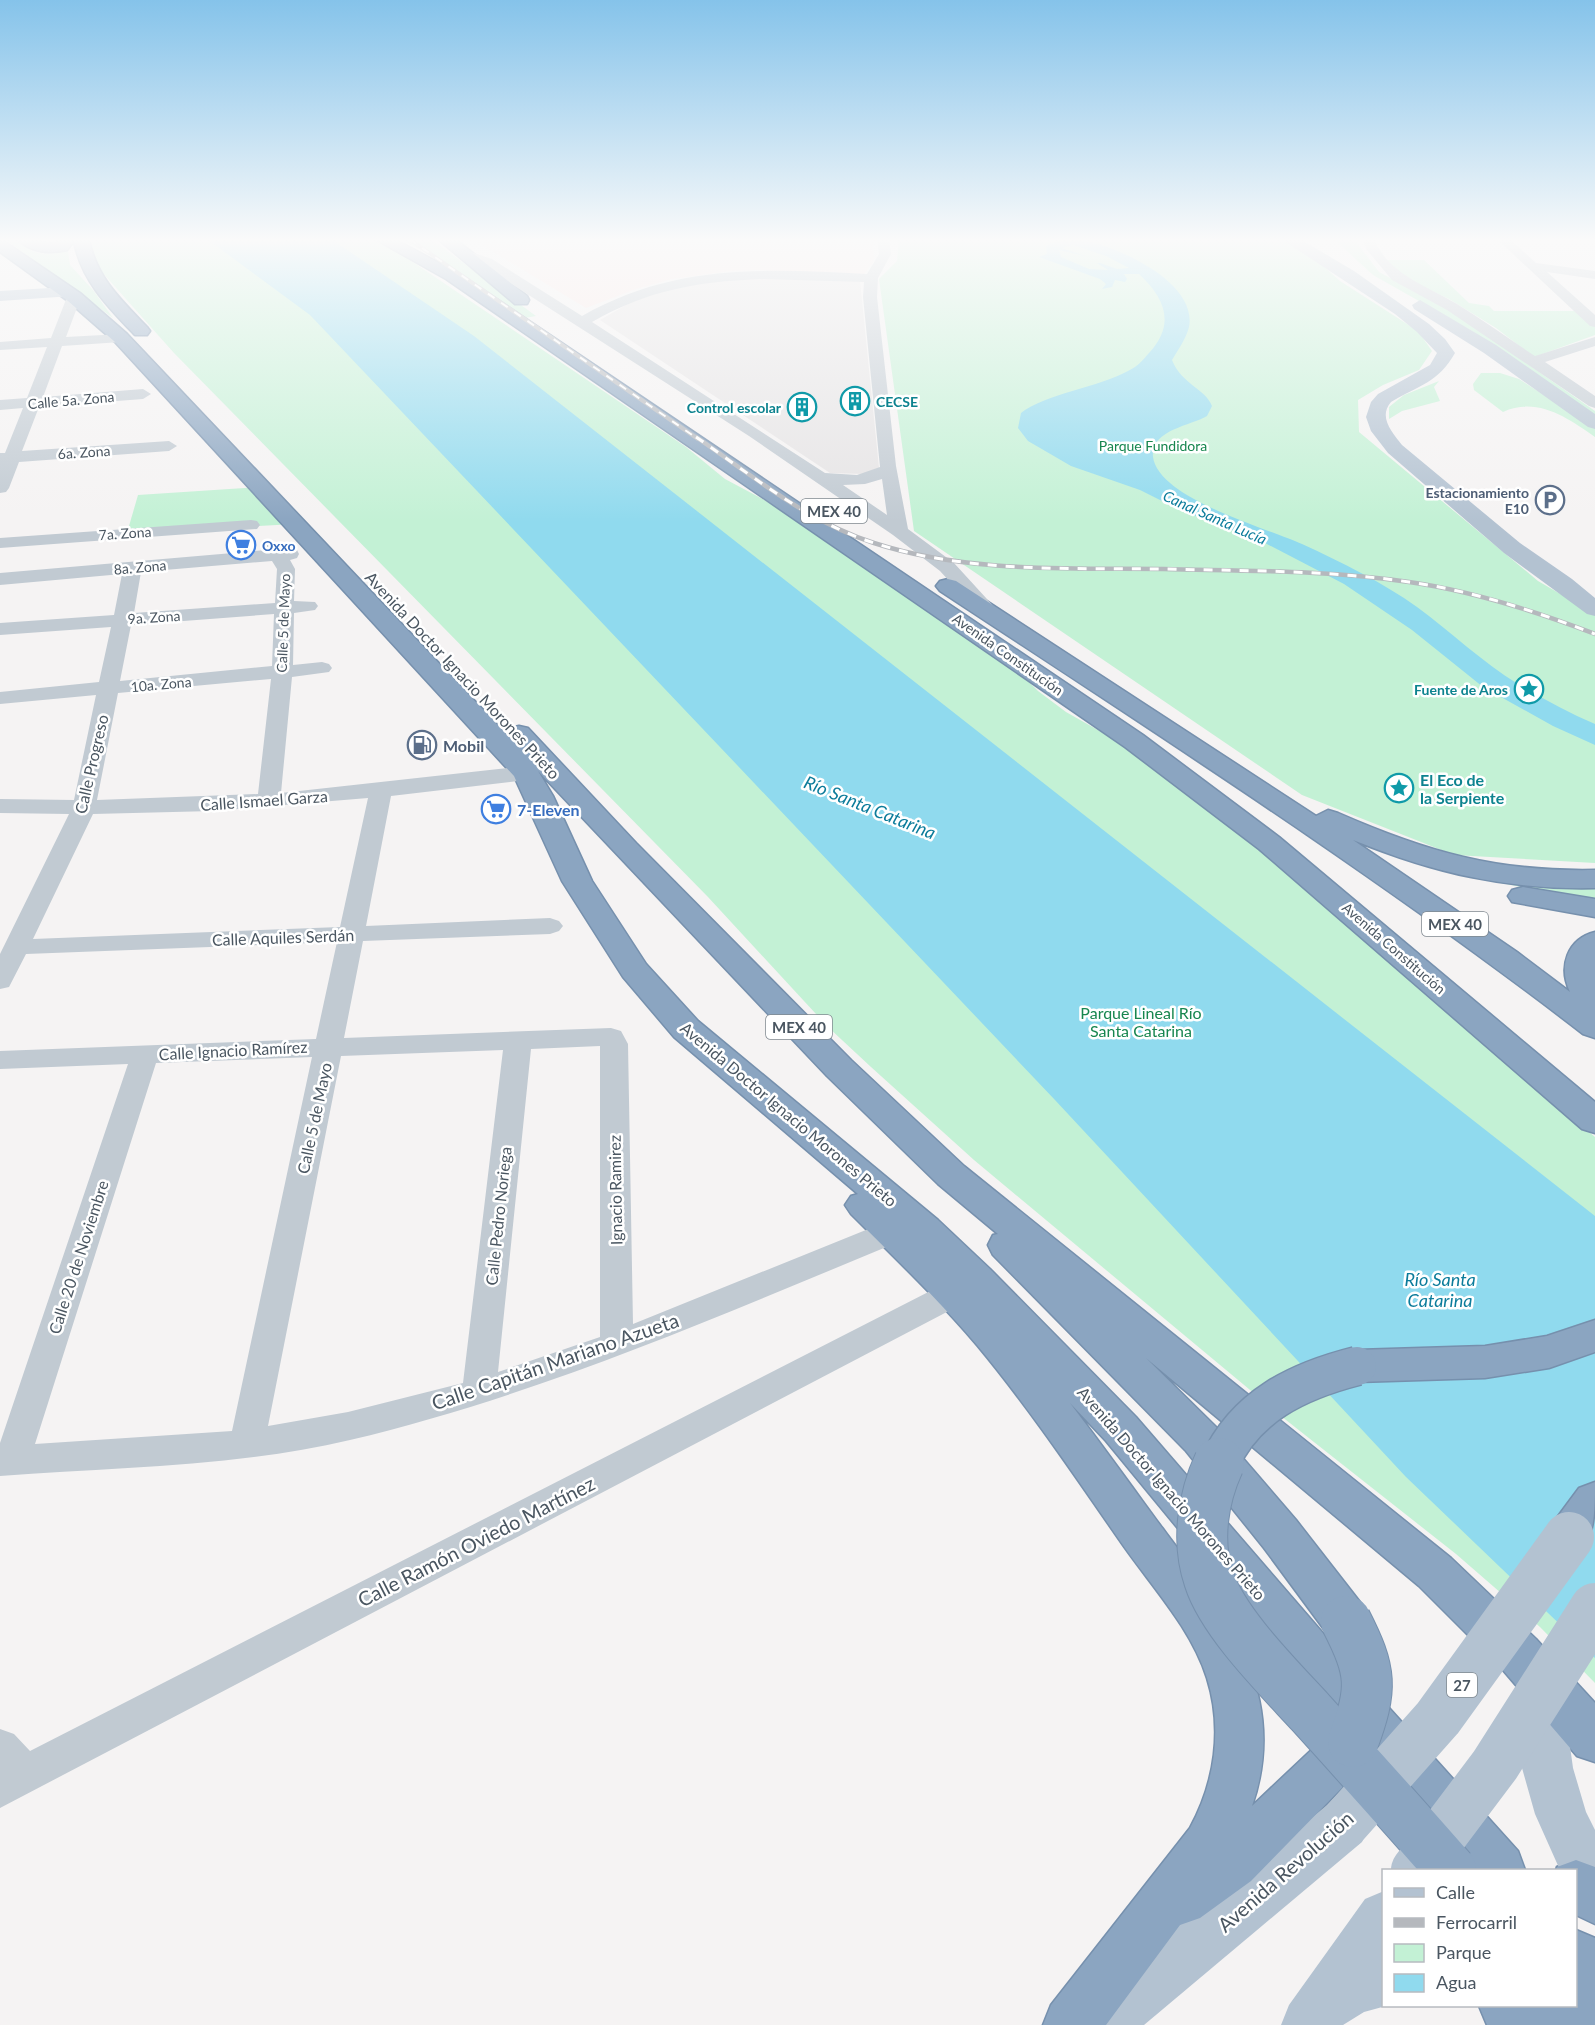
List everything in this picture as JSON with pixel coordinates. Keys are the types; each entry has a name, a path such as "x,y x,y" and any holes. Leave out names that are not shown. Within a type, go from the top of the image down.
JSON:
{"highway":[{"name":"Avenida Doctor Ignacio Morones Prieto","path":"117,334 290,544 533,784 577,881 634,970 686,1029 807,1131 831,1173 976,1279 1121,1429 1336,1684 1498,1869"},
{"name":"Avenida Doctor Ignacio Morones Prieto","path":"144,334 626,849 839,1068 951,1176 1435,1572 1519,1653 1595,1739"},
{"name":"Avenida Constitución","path":"551,334 679,408 1244,779 1506,959 1595,1027"},
{"name":"Avenida Constitución","path":"558,334 569,344 1134,741 1269,843 1595,1121"},
{"path":"920,567 1074,699"},
{"path":"1244,779 1361,835 1426,859 1472,871 1516,877 1552,880 1595,879"},
{"path":"533,784 626,849"},
{"path":"1310,826 1392,862 1439,877 1488,889 1595,908"},
{"path":"1595,941 1581,956 1578,966 1583,987 1595,1007"},
{"path":"951,1176 1006,1244 1201,1439 1280,1534 1346,1620 1364,1654 1369,1682 1366,1707 1353,1742 1232,1862 1151,1921"},
{"path":"904,1227 953,1294 991,1333 1050,1408 1206,1624 1230,1675 1237,1702 1240,1730 1239,1758 1228,1807 1208,1846 1071,2025"},
{"path":"1450,1869 1260,1658 1215,1595 1201,1548 1204,1507 1212,1476 1229,1443 1254,1412 1280,1394 1313,1378 1357,1366 1485,1362 1549,1352 1595,1336"},
{"path":"1577,1887 1595,1897"},
{"path":"1577,1959 1595,1980"},
{"path":"1523,2012 1583,2025"}],"main road":[{"path":"1430,334 1444,346 1446,353 1437,368 1383,399 1377,409 1376,422 1381,434 1395,449 1512,548 1595,609"},
{"path":"1467,334 1595,423"},
{"path":"1444,346 1462,342 1490,349"},
{"name":"Avenida Revolución","path":"1101,2025 1344,1824 1438,1718 1582,1519 1595,1493"},
{"path":"1417,1869 1495,1765 1595,1608"},
{"path":"1539,1695 1540,1735 1549,1778 1565,1824 1595,1880"},
{"path":"1317,2015 1382,1919"},
{"path":"1317,2015 1351,1988 1382,1978"}],"street":[{"path":"0,488 7,457 33,403 58,334"},
{"path":"600,334 899,531 947,567 990,614"},
{"path":"874,334 889,470 899,531"},
{"path":"1491,334 1595,403"},
{"path":"0,346 122,338"},
{"path":"1534,361 1595,341"},
{"name":"Calle 5a. Zona","path":"0,405 143,394"},
{"name":"6a. Zona","path":"7,457 169,446"},
{"path":"821,478 862,480 878,477 889,470"},
{"name":"7a. Zona","path":"0,543 250,525"},
{"name":"8a. Zona","path":"0,579 133,568 290,544"},
{"name":"Calle 5 de Mayo","path":"269,800 282,672 286,569 290,544"},
{"name":"Calle Progreso","path":"0,981 84,808 133,568"},
{"path":"1564,584 1595,599"},
{"name":"9a. Zona","path":"0,629 308,606"},
{"name":"10a. Zona","path":"0,698 322,668"},
{"name":"Calle Ismael Garza","path":"0,806 84,808 168,806 381,791 533,784"},
{"name":"Calle 5 de Mayo","path":"247,1444 381,791"},
{"name":"Calle Aquiles Serdán","path":"16,947 550,926"},
{"name":"Calle Ignacio Ramírez","path":"0,1060 610,1037"},
{"name":"Ignacio Ramirez","path":"610,1037 614,1044 617,1344"},
{"name":"Calle Pedro Noriega","path":"479,1392 518,1040"},
{"name":"Calle 20 de Noviembre","path":"6,1460 145,1054"},
{"name":"Calle Capitán Mariano Azueta","path":"6,1460 247,1444 348,1426 479,1392 617,1344 904,1227"},
{"name":"Calle Ramón Oviedo Martínez","path":"8,1770 953,1294"}],"shaded area":[{"path":"620,334 865,334 879,468 864,474 830,473"}],"green space":[{"name":"Parque Lineal Río Santa Catarina","path":"157,334 518,334 686,447 725,479 772,504 1020,673 1038,691 1066,712 1128,747 1287,865 1595,1137 1595,1683 1540,1627 1456,1554 1286,1420 974,1160 828,1027 708,897"},
{"name":"Parque Fundidora","path":"887,334 1420,334 1432,351 1419,370 1383,385 1358,400 1359,432 1538,581 1595,614 1595,863 1454,855 1302,795 914,531"},
{"path":"1476,334 1484,334 1595,411 1595,416"},
{"path":"1503,334 1595,334 1595,335 1534,357"},
{"path":"1481,373 1500,373 1519,379 1595,428 1595,437 1552,411 1528,406 1503,412 1474,390 1473,384"},
{"path":"1439,381 1434,387 1440,401 1402,411 1389,419 1389,407 1404,395"},
{"path":"260,487 295,524 127,533 138,495"},
{"path":"1491,881 1567,888 1595,887 1595,902"}],"water":[{"name":"Río Santa Catarina","path":"328,334 470,334 474,336 1595,1216 1595,1658 1406,1477 1055,1100"},
{"name":"Canal Santa Lucía","path":"1161,334 1187,334 1172,360 1181,375 1209,400 1212,406 1207,416 1172,430 1158,441 1154,448 1153,457 1160,472 1174,486 1217,510 1302,544 1390,589 1518,684 1595,724 1595,745 1553,726 1483,687 1412,630 1344,584 1265,543 1180,510 1140,490 1071,466 1028,441 1018,428 1021,413 1025,410 1050,398 1116,377 1134,367 1157,342"}],"railway":[{"path":"546,334 698,439"},
{"path":"696,437 782,497 826,523 874,543 909,553 945,560 1018,567 1287,572 1379,578 1480,596 1550,617 1595,634"}],"place":[{"name":"CECSE","path":"855,401"},
{"name":"Control escolar","path":"802,407"},
{"name":"Estacionamiento E10","path":"1550,500"},
{"name":"Oxxo","path":"241,545"},
{"name":"Fuente de Aros","path":"1529,689"},
{"name":"Mobil","path":"422,745"},
{"name":"El Eco de la Serpiente","path":"1399,788"},
{"name":"7-Eleven","path":"496,809"}]}
